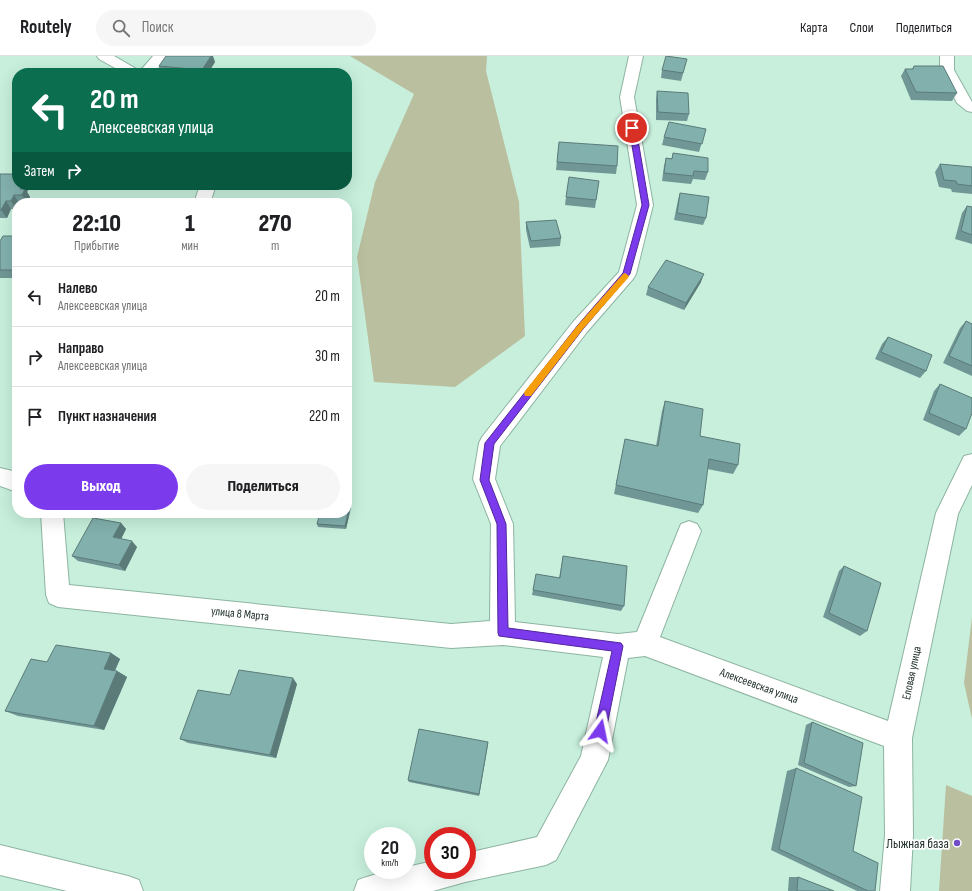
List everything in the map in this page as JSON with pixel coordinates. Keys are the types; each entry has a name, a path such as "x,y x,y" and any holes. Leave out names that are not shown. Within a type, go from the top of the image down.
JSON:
{"street":[{"path":"104,56 125,68"},
{"path":"150,68 161,56"},
{"path":"503,633 502,524 484,480 490,443 580,327 627,274 645,205 627,97 636,56"},
{"path":"946,56 948,70 964,103 972,108"},
{"name":"Еловая улица","path":"895,891 899,835 898,738 947,513 972,463"},
{"path":"0,477 12,481"},
{"name":"улица 8 Марта","path":"52,518 58,595 451,636 503,633"},
{"path":"645,644 689,531"},
{"name":"Алексеевская улица","path":"503,633 618,646 645,644 898,738"},
{"path":"476,866 546,850 594,760 618,646"},
{"path":"0,860 128,891"},
{"path":"369,891 424,878"}],"green space":[{"path":"350,56 487,56 486,71 519,202 525,336 455,387 374,382 357,257 375,182 414,94"},
{"path":"972,617 972,719 964,683"},
{"name":"Лыжная база","path":"946,785 972,796 972,891 939,891"}],"building":[{"path":"166,56 211,56 203,68 159,66"},
{"path":"666,56 687,59 683,73 662,70"},
{"path":"914,66 943,66 957,93 916,92 905,69 913,69"},
{"path":"657,91 688,93 689,114 658,112"},
{"path":"669,122 706,129 702,144 664,137"},
{"path":"559,142 618,146 617,166 557,162"},
{"path":"673,153 708,158 708,172 694,171 693,176 664,173 666,158 672,159"},
{"path":"940,164 972,167 972,186 957,184 956,181 944,180"},
{"path":"0,174 12,174 12,190 24,190 22,195 14,195 11,201 6,201 0,210"},
{"path":"569,177 599,181 596,200 566,197"},
{"path":"680,193 709,197 706,218 677,213"},
{"path":"967,206 972,207 972,235 961,231"},
{"path":"556,220 561,238 531,241 526,222"},
{"path":"3,236 12,236 12,270 0,270 0,241"},
{"path":"666,260 704,274 686,303 648,287"},
{"path":"966,321 972,324 972,366 949,356"},
{"path":"888,337 932,355 926,371 881,352"},
{"path":"940,384 972,398 972,413 966,429 929,413"},
{"path":"665,401 703,409 700,436 740,444 738,465 709,459 703,505 616,485 625,439 658,446"},
{"path":"93,518 121,523 113,537 132,541 119,565 72,556"},
{"path":"319,518 347,518 345,526 317,524"},
{"path":"563,556 627,566 624,606 533,590 536,574 560,578"},
{"path":"844,566 881,583 867,631 829,613"},
{"path":"56,645 111,653 104,669 117,671 94,726 5,711 31,659 47,662"},
{"path":"239,670 293,678 270,755 180,739 198,690 230,695"},
{"path":"812,722 863,743 856,786 804,763"},
{"path":"419,729 488,742 479,794 408,780"},
{"path":"796,768 862,797 853,851 878,863 875,891 868,891 779,849"},
{"path":"798,877 834,891 797,891"}],"slow traffic":[{"path":"528,393 580,327 625,276"}],"place":[{"name":"Лыжная база","path":"957,843"}],"route":[{"path":"600,731 618,646 503,633 502,524 484,480 490,443 580,327 627,274 645,205 632,128"}]}
